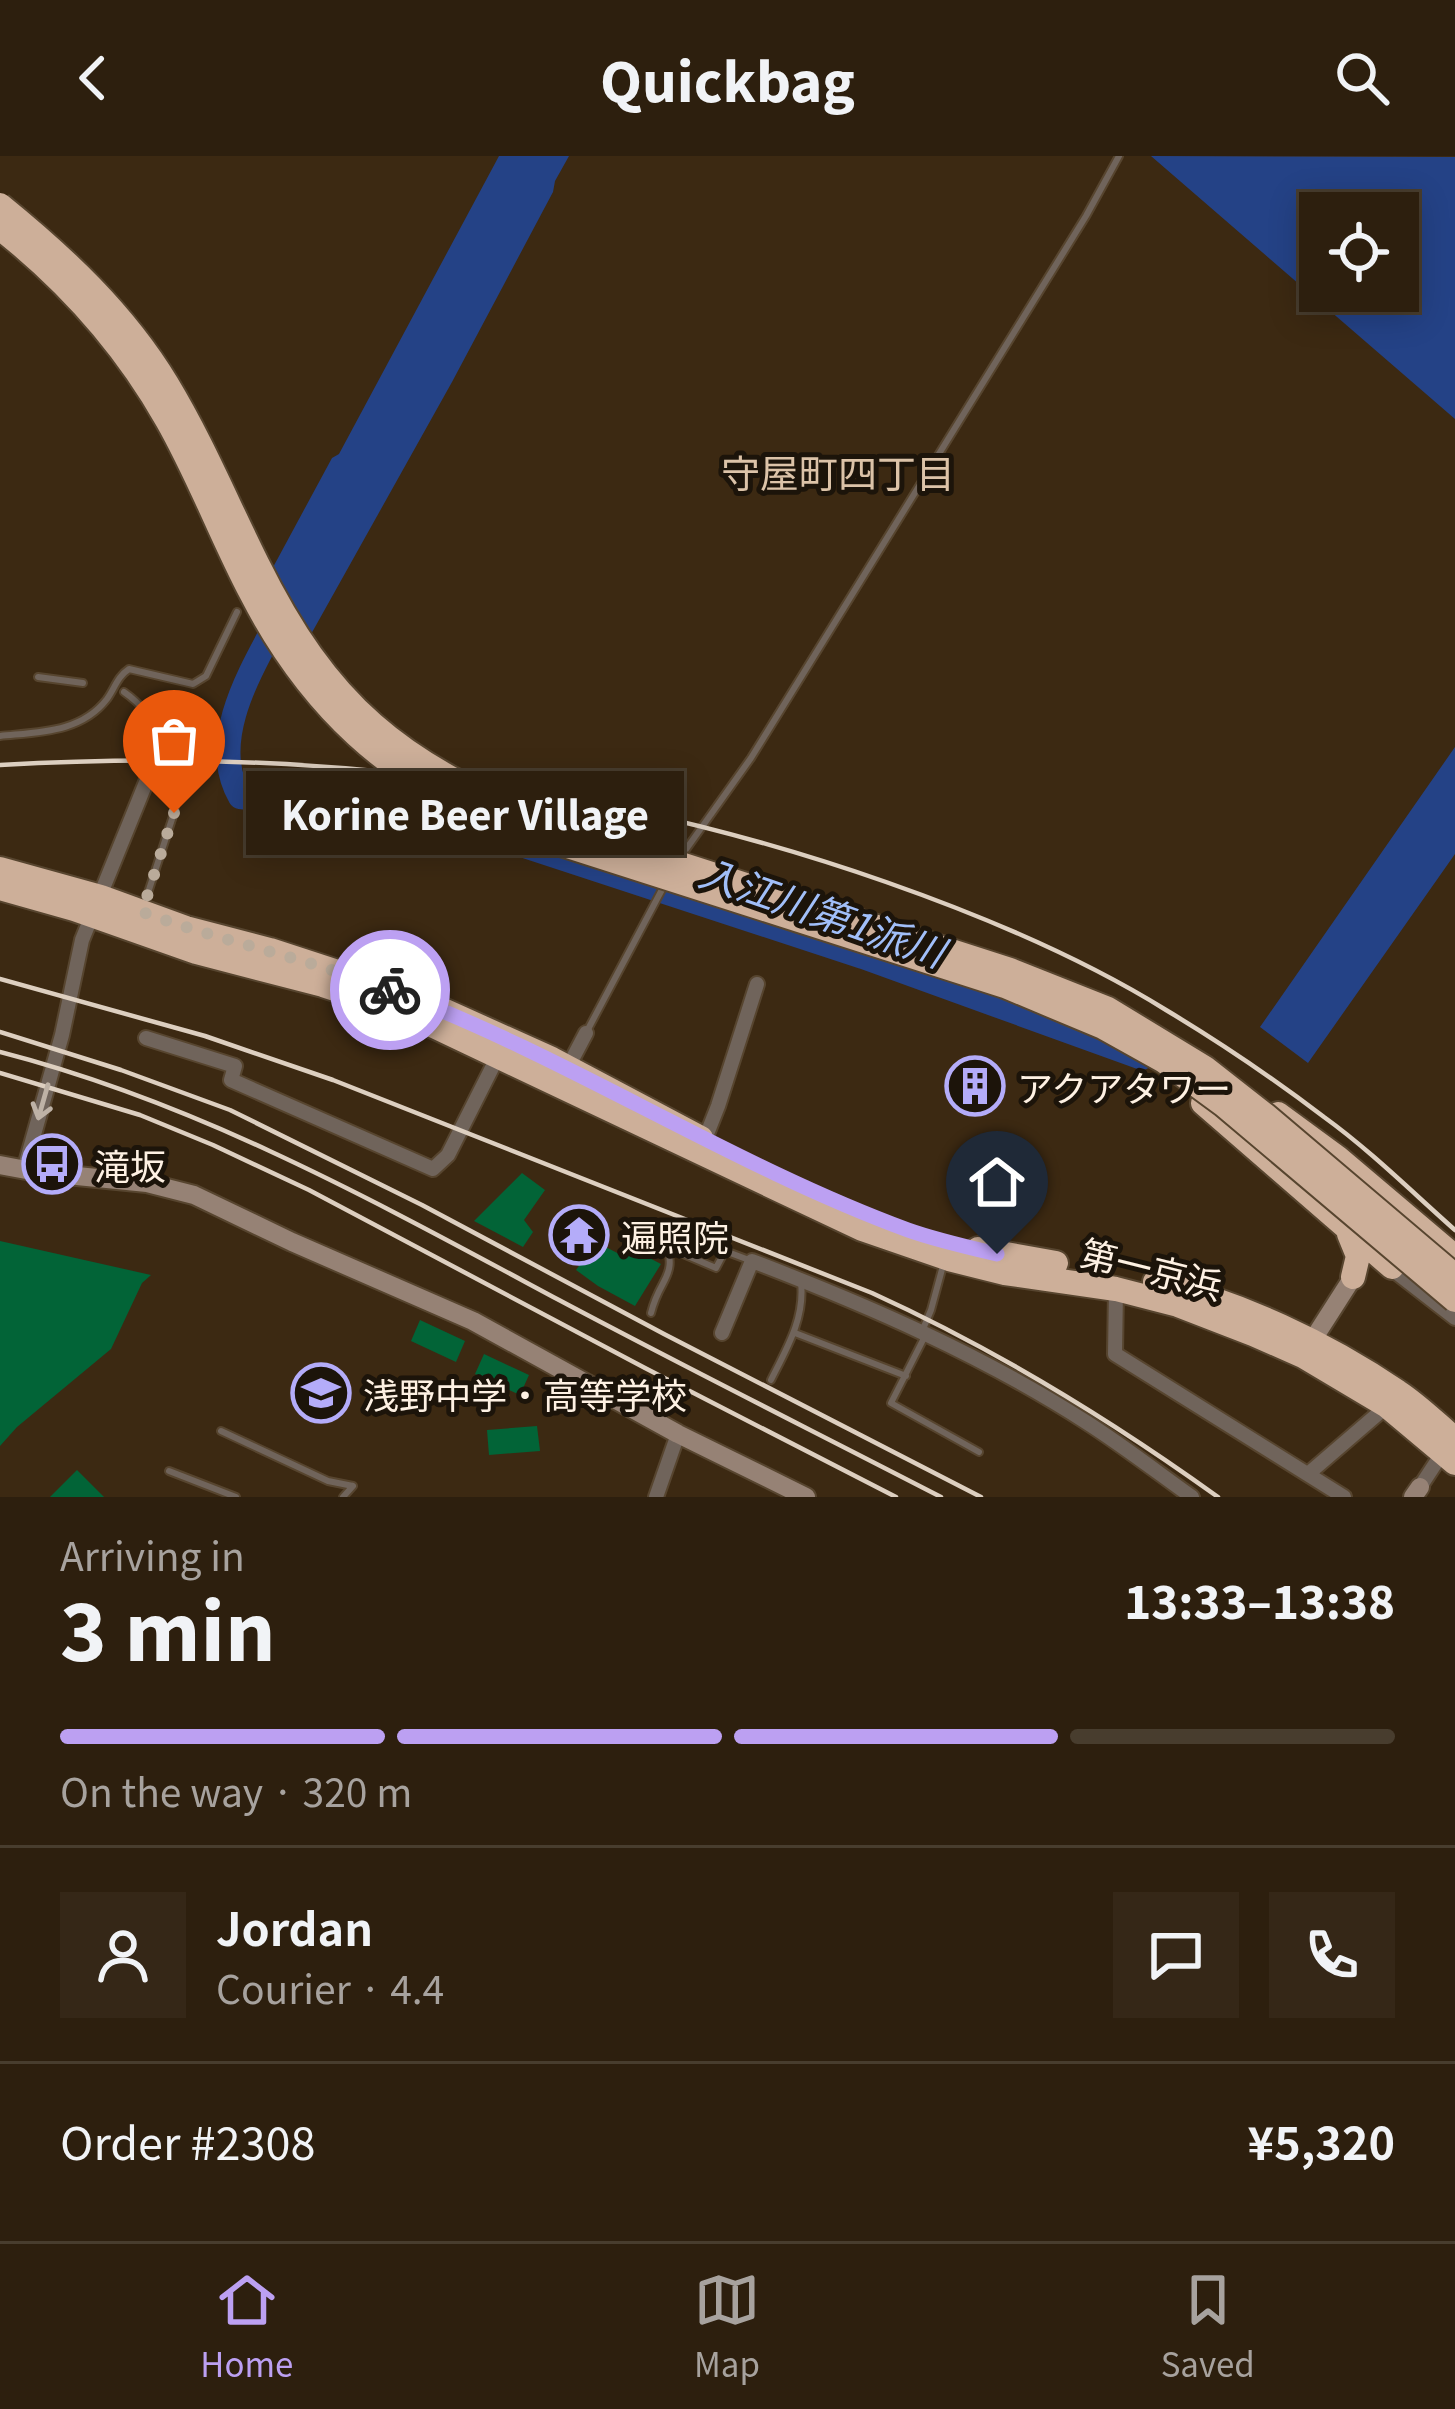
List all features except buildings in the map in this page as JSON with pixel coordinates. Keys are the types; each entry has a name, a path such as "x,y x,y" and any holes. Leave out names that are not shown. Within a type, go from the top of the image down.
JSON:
{"highway":[{"path":"0,206 68,263 132,333 196,435 255,560 298,637 349,702 412,758 481,796 1044,982 1138,1025 1313,1139 1455,1257"},
{"path":"0,228 74,295 128,359 165,416 238,567 301,676 337,718 401,772 450,802 526,833 1038,998 1103,1027 1193,1082 1455,1300"},
{"name":"第一京浜","path":"0,868 196,952 402,1011 496,1058 563,1077 909,1230 997,1254 1116,1273 1191,1291 1400,1393 1453,1450"},
{"name":"第一京浜","path":"0,889 142,912 443,1010 563,1077 862,1229 1005,1273 1116,1288 1307,1348 1453,1450"},
{"path":"1038,998 1171,1079 1392,1267"},
{"path":"1205,1068 1455,1276"},
{"path":"1342,1224 1356,1246 1353,1277"}],"street":[{"path":"23,1170 62,1035 82,940 147,780"},
{"path":"705,1139 757,984"},
{"path":"563,1077 586,1033"},
{"path":"146,1038 235,1066 231,1080 433,1169 448,1155 496,1058"},
{"path":"0,1165 147,1183 194,1195 473,1321 677,1434 806,1497"},
{"path":"722,1334 752,1262 924,1334 1035,1392 1192,1497"},
{"path":"1307,1348 1353,1277 1370,1265 1392,1267 1455,1318"},
{"path":"1116,1288 1115,1354 1345,1497"},
{"path":"1308,1474 1388,1406"},
{"path":"656,1497 677,1434"},
{"path":"1416,1492 1453,1450"},
{"path":"1416,1492 1453,1450"},
{"path":"757,1497 766,1476"}],"lane":[{"path":"586,1033 683,854 751,758 1119,156"},
{"path":"0,736 63,729 79,722 102,705 129,669 193,683 206,676 237,612"},
{"path":"38,676 83,683"},
{"path":"124,692 141,707 161,739"},
{"path":"142,912 174,813 176,798 169,773"},
{"path":"651,1313 670,1271 664,1232"},
{"path":"669,1248 716,1268 725,1251 752,1262"},
{"path":"945,1258 924,1334 892,1403 980,1452"},
{"path":"771,1380 795,1333 800,1280"},
{"path":"795,1333 906,1376"},
{"path":"221,1431 328,1481 353,1486 343,1497"},
{"path":"170,1471 236,1497"}],"green space":[{"path":"522,1173 545,1190 524,1220 533,1232 523,1247 474,1221"},
{"path":"0,1241 151,1275 142,1283 111,1349 0,1446"},
{"path":"596,1242 625,1257 632,1249 661,1264 635,1306 576,1270"},
{"path":"420,1320 465,1341 456,1362 411,1341"},
{"path":"484,1354 529,1375 520,1395 475,1374"},
{"path":"537,1426 540,1451 489,1455 487,1430"},
{"path":"77,1470 104,1497 50,1497"}],"water":[{"path":"499,156 569,156 452,382 310,636 271,571"},
{"path":"1151,156 1455,157 1455,419 1331,312 1419,312 1419,192 1299,192 1299,284"},
{"path":"1455,747 1455,854 1308,1063 1260,1027"}],"waterway":[{"name":"入江川第1派川","path":"279,618 246,682 231,729 231,775 240,797 457,824 863,957 1142,1058"}],"railway":[{"path":"0,765 226,761 338,767 559,796 778,847 886,882 1030,938 1133,990 1305,1103 1455,1230"},
{"path":"0,979 205,1036 333,1080 872,1293 1050,1386 1218,1497"},
{"path":"0,1032 230,1110 981,1497"},
{"path":"0,1052 146,1099 286,1159 941,1497"},
{"path":"0,1073 140,1115 309,1190 896,1497"}],"way so far":[{"path":"174,813 142,912 390,990"}],"place":[{"name":"Korine Beer Village","path":"174,813"},
{"name":"アクアタワー","path":"975,1086"},
{"name":"滝坂","path":"52,1164"},
{"name":"遍照院","path":"579,1235"},
{"name":"浅野中学・高等学校","path":"321,1393"}],"district":[{"name":"守屋町四丁目","path":"838,471"}],"route":[{"path":"390,990 533,1050 705,1139 847,1204 909,1230 997,1254"}]}
